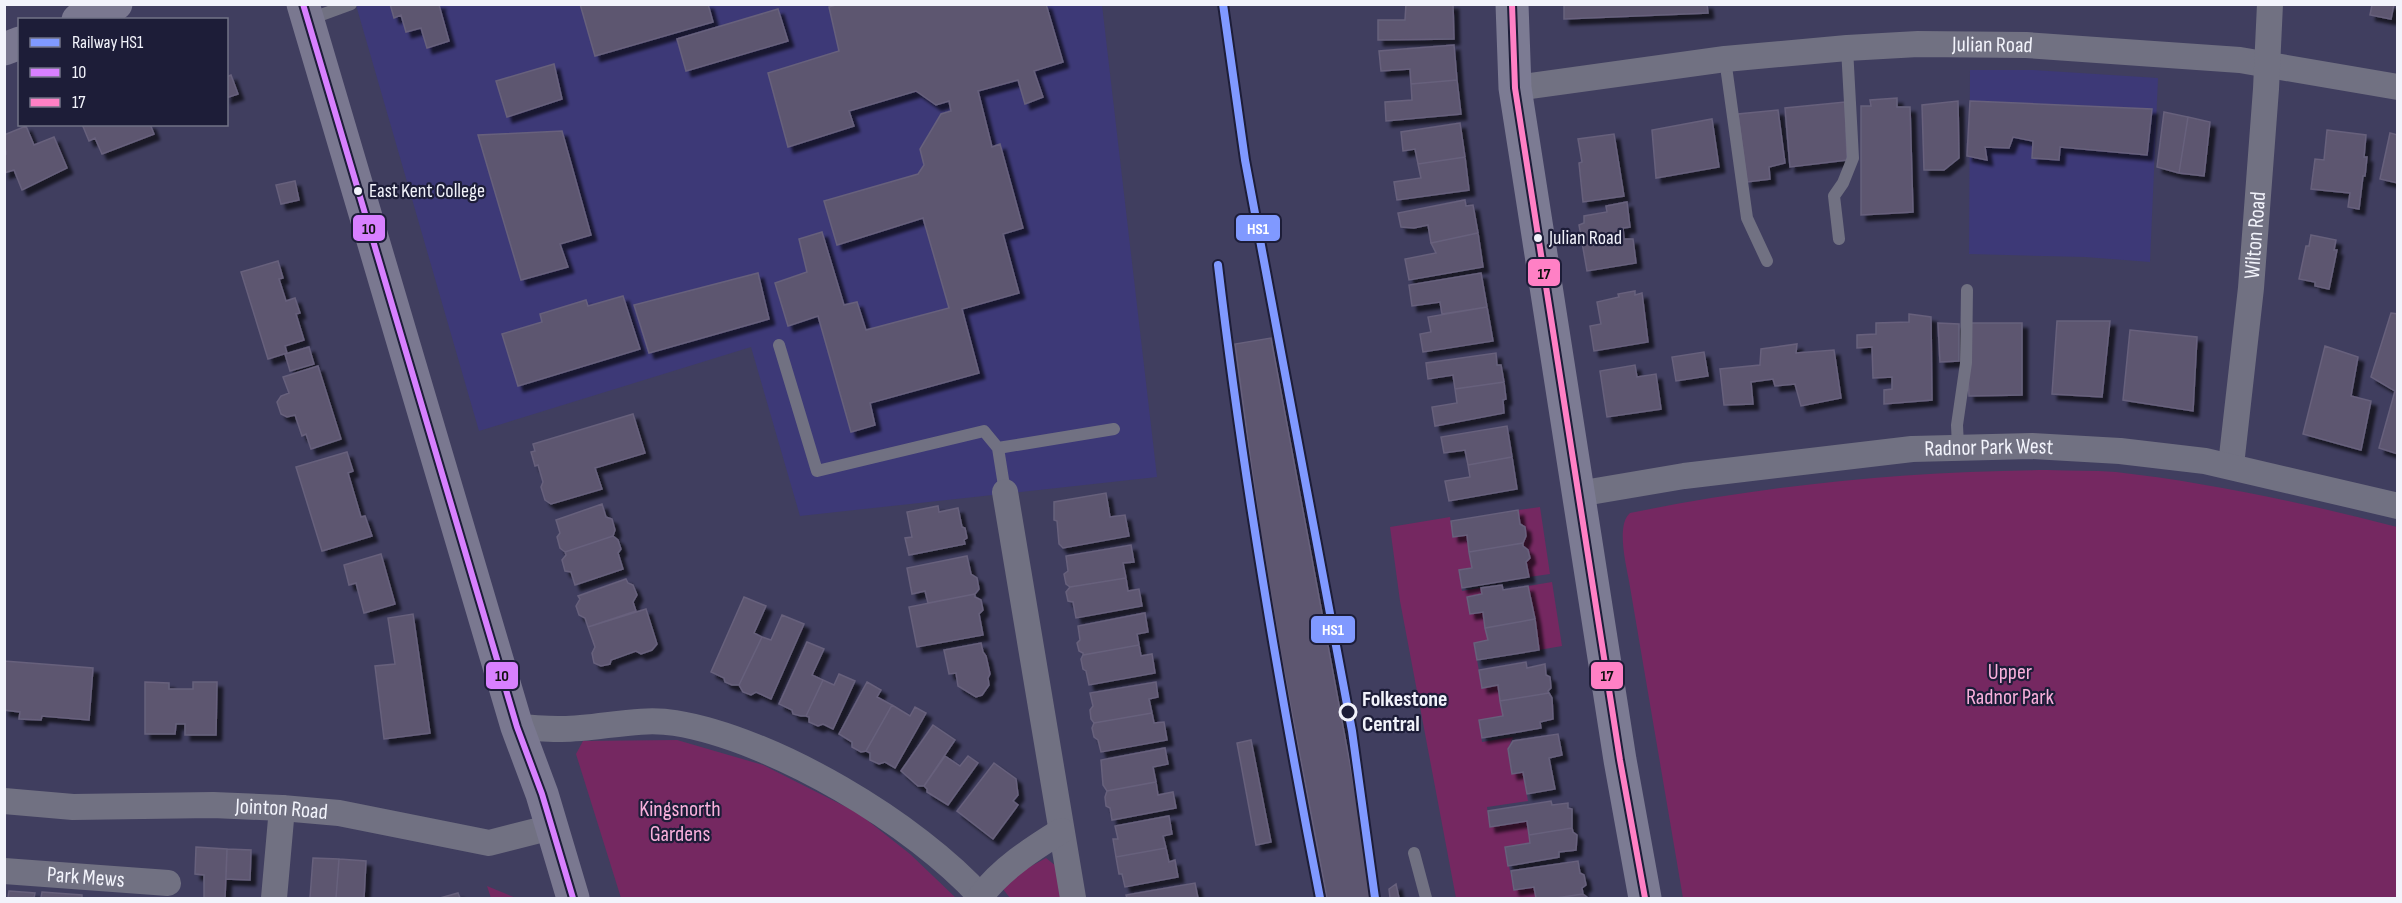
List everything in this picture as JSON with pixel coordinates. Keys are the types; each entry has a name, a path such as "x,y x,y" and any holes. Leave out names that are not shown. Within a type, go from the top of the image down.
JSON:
{"highway":[{"path":"83,18 116,4"},
{"path":"305,12 517,727 542,794 573,898"}],"main road":[{"path":"1512,4 1515,88 1620,760 1645,898"}],"street":[{"name":"Wilton Road","path":"2231,465 2251,288 2270,4"},
{"name":"Julian Road","path":"1515,88 1725,59 1847,48 1918,45 2026,45 2240,60 2397,87"},
{"name":"Radnor Park West","path":"1578,494 1684,476 1912,449 2032,446 2120,451 2231,465 2397,506"},
{"path":"1005,492 1073,898"},
{"path":"517,727 562,729 673,723 757,747 826,781 882,814 922,842 981,897 990,884 1019,860 1061,831"},
{"name":"Jointon Road","path":"4,801 73,807 213,805 282,808 339,813 489,843 552,827"},
{"path":"274,898 282,808"},
{"name":"Park Mews","path":"4,871 168,883"}],"lane":[{"path":"305,12 351,4"},
{"path":"1839,239 1834,196 1843,183 1853,158 1847,48"},
{"path":"1725,59 1747,218 1767,261"},
{"path":"1958,447 1957,425 1966,363 1967,290"},
{"path":"779,345 817,471 984,431 998,448 1005,492"},
{"path":"998,448 1114,429"},
{"path":"1414,853 1426,898"}],"shaded area":[{"path":"356,5 1102,5 1157,477 800,516 751,347 479,431"},
{"path":"1970,70 2033,70 2158,78 2150,262 2085,257 1969,254"}],"green space":[{"name":"Upper Radnor Park","path":"2047,470 2116,472 2187,482 2293,502 2397,527 2397,898 1683,898 1624,555 1624,526 1630,513 1786,487 1838,481 1942,473"},
{"path":"1540,507 1550,574 1529,577 1526,562 1530,558 1522,540 1526,536 1525,527 1520,524 1518,510"},
{"path":"1450,517 1453,537 1467,535 1472,568 1459,570 1462,591 1481,588 1482,594 1467,597 1470,614 1483,612 1488,640 1474,643 1482,688 1498,685 1503,716 1479,720 1482,742 1513,737 1508,749 1512,774 1523,772 1528,801 1487,807 1490,827 1527,821 1530,843 1505,847 1514,890 1534,887 1536,898 1456,898 1400,601 1390,527"},
{"path":"1552,582 1562,646 1539,650 1528,586"},
{"name":"Kingsnorth Gardens","path":"677,740 763,765 858,813 910,854 956,898 621,898 576,754 583,741"},
{"path":"1046,858 1056,866 1062,898 1010,898 999,884"},
{"path":"487,886 516,898 491,898"}],"building":[{"path":"390,4 441,4 439,5 449,41 427,48 421,28 406,32 401,15 394,18"},
{"path":"580,4 708,4 713,22 595,56"},
{"path":"839,4 1046,4 1063,62 1034,71 1043,97 1025,104 1018,80 978,91 992,147 1000,144 1023,228 1003,234 1019,293 962,309 979,373 870,403 875,425 851,432 818,316 788,326 775,283 807,272 799,239 822,232 844,305 857,302 866,330 949,308 923,218 837,245 824,201 918,174 924,165 920,149 941,114 951,111 949,101 936,105 916,91 849,111 854,126 788,147 768,73 839,51 829,7"},
{"path":"1406,4 1453,4 1454,39 1378,40 1378,20 1405,20"},
{"path":"1564,4 1707,4 1708,13 1564,19"},
{"path":"2367,4 2394,4 2391,19 2370,15 2372,5"},
{"path":"778,9 788,41 686,71 677,39"},
{"path":"1454,45 1457,80 1411,84 1410,69 1381,71 1379,51"},
{"path":"554,64 562,99 507,117 496,81"},
{"path":"231,75 238,94 228,97 228,76"},
{"path":"1457,80 1461,114 1386,121 1385,102 1412,100 1411,84"},
{"path":"1897,98 1897,107 1910,107 1913,212 1861,215 1861,106 1871,106 1870,100"},
{"path":"1958,101 1959,158 1944,170 1924,170 1922,105"},
{"path":"1970,101 2152,109 2147,155 2060,147 2059,160 2032,158 2033,141 2013,137 2009,148 1985,147 1987,160 1967,156"},
{"path":"1845,102 1847,160 1790,167 1785,108"},
{"path":"1778,110 1785,163 1769,167 1770,179 1747,182 1738,114"},
{"path":"2164,112 2188,117 2179,173 2157,167"},
{"path":"2188,117 2210,122 2204,176 2179,173"},
{"path":"1712,119 1719,167 1656,178 1652,130"},
{"path":"1460,123 1465,157 1418,164 1415,149 1403,151 1401,132"},
{"path":"26,126 34,145 54,137 67,168 22,190 14,170 4,173 4,155 6,154 4,135"},
{"path":"83,126 151,126 154,134 102,154 95,138 89,141"},
{"path":"2327,130 2366,135 2364,157 2367,157 2359,209 2348,207 2350,193 2311,189 2315,159 2324,160"},
{"name":"East Kent College","path":"562,131 591,235 560,244 568,267 521,280 478,135"},
{"path":"2390,133 2398,135 2398,183 2380,179"},
{"path":"1614,134 1624,196 1583,202 1579,163 1582,162 1578,139"},
{"path":"1465,157 1469,190 1397,200 1394,182 1421,178 1418,164"},
{"path":"295,181 299,200 281,204 276,185"},
{"path":"1465,200 1466,206 1473,205 1478,233 1431,243 1428,225 1414,228 1401,227 1398,213"},
{"path":"1627,202 1630,227 1623,228 1624,239 1633,239 1636,263 1587,271 1579,225 1584,223 1584,216 1607,212 1606,206"},
{"path":"1478,233 1483,267 1409,280 1405,259 1436,253 1431,243"},
{"path":"2311,235 2336,240 2334,250 2337,250 2329,289 2315,286 2315,282 2299,279 2306,246 2309,246"},
{"path":"278,261 283,278 279,279 286,301 295,298 300,313 296,314 304,340 285,346 287,353 268,359 241,272"},
{"path":"758,273 769,319 649,353 634,305"},
{"path":"1481,273 1487,307 1442,314 1440,302 1412,306 1409,285"},
{"path":"1635,291 1635,295 1642,293 1648,342 1594,351 1590,326 1601,324 1597,302 1619,297 1618,294"},
{"path":"623,296 640,349 518,386 502,334 542,322 540,314 586,300 588,306"},
{"path":"1487,307 1493,341 1423,352 1420,334 1431,332 1428,317"},
{"path":"2391,313 2398,314 2398,454 2379,448 2395,391 2371,377"},
{"path":"1909,314 1931,317 1932,400 1884,404 1884,390 1892,389 1892,377 1873,378 1872,347 1857,348 1857,335 1876,334 1876,323 1909,322"},
{"path":"2057,321 2110,321 2102,397 2052,394"},
{"path":"1938,323 1959,324 1959,361 1940,362"},
{"path":"1966,323 2022,323 2022,395 1969,396"},
{"path":"2130,330 2197,337 2193,411 2123,400"},
{"path":"1271,338 1355,791 1372,898 1327,898 1282,661 1260,530 1235,344"},
{"path":"1797,344 1796,353 1834,350 1841,398 1801,406 1795,384 1775,386 1773,379 1751,382 1753,404 1724,405 1720,369 1760,365 1761,349"},
{"path":"2325,346 2358,357 2351,396 2371,401 2361,450 2303,434"},
{"path":"309,347 314,364 290,371 285,354"},
{"path":"1704,352 1708,376 1676,381 1672,357"},
{"path":"1496,353 1497,365 1501,365 1504,382 1455,389 1453,375 1428,379 1426,363"},
{"path":"1635,365 1637,377 1656,374 1661,409 1607,417 1600,371"},
{"path":"318,366 341,439 311,449 306,434 302,436 295,415 287,417 281,414 277,402 281,396 289,393 283,377"},
{"path":"1504,382 1506,399 1503,400 1504,413 1435,426 1432,407 1457,403 1455,389"},
{"path":"633,414 645,453 595,468 602,489 551,504 545,500 541,487 543,482 531,452 535,451 533,444"},
{"path":"1507,426 1512,457 1468,465 1465,450 1444,453 1441,437"},
{"path":"347,452 353,471 348,473 361,517 365,516 372,536 322,551 296,467"},
{"path":"1512,457 1517,489 1449,501 1445,481 1470,477 1468,465"},
{"path":"1106,493 1110,517 1125,515 1129,536 1063,548 1059,544 1057,521 1054,520 1054,502"},
{"path":"602,504 606,517 612,519 615,530 613,536 565,552 560,548 557,537 560,533 556,520"},
{"path":"938,506 939,512 958,508 967,538 964,540 965,544 909,555 905,538 912,537 907,512"},
{"path":"1518,510 1520,524 1525,527 1526,536 1523,543 1469,552 1467,535 1453,537 1451,521"},
{"path":"613,536 618,540 621,549 618,553 623,569 575,585 571,572 565,571 562,560 566,555 565,552"},
{"path":"1523,543 1530,558 1526,562 1529,577 1462,588 1459,570 1472,568 1469,552"},
{"path":"1131,545 1134,562 1123,563 1126,578 1070,587 1066,584 1064,574 1068,571 1066,556"},
{"path":"381,554 395,604 364,613 356,583 349,585 344,565"},
{"path":"967,556 971,574 977,578 979,589 975,594 928,603 925,591 912,594 907,568"},
{"path":"1126,578 1128,591 1139,589 1142,606 1076,618 1073,602 1068,601 1066,592 1070,587"},
{"path":"626,579 633,585 637,595 633,602 636,611 588,627 585,618 579,615 576,606 580,599 578,596"},
{"path":"1502,585 1503,590 1528,586 1535,619 1485,628 1483,612 1470,614 1467,597 1482,594 1481,588"},
{"path":"975,594 975,597 981,600 983,610 979,614 983,635 917,647 909,607"},
{"path":"744,597 766,606 754,633 762,637 739,685 732,685 711,672"},
{"path":"646,609 657,644 652,650 641,654 636,651 611,660 610,664 601,666 594,663 592,653 595,647 588,627"},
{"path":"1145,613 1148,632 1137,634 1139,645 1083,655 1079,651 1078,626"},
{"path":"413,614 430,733 384,739 375,666 395,664 388,618"},
{"path":"782,615 804,624 771,699 756,692 751,695 743,692 739,685 762,637 771,640"},
{"path":"1535,619 1539,650 1477,660 1474,643 1488,640 1485,628"},
{"path":"807,642 824,649 812,675 823,680 806,716 801,716 793,714 792,710 779,704"},
{"path":"981,643 990,674 989,685 982,695 976,697 958,686 956,673 949,674 944,650"},
{"path":"1139,645 1141,656 1152,654 1155,673 1089,685 1081,659 1083,655"},
{"path":"4,661 93,668 89,720 42,716 41,720 19,719 20,712 4,710"},
{"path":"1526,662 1527,668 1545,664 1546,675 1550,677 1549,693 1500,701 1498,685 1482,688 1479,670"},
{"path":"839,674 855,681 833,729 823,724 818,726 809,722 809,717 806,716 823,680 834,685"},
{"path":"145,682 169,683 169,689 193,689 193,682 217,682 216,735 185,735 185,724 176,724 175,734 145,734"},
{"path":"867,682 881,690 877,697 892,705 866,751 861,752 852,747 852,742 839,734"},
{"path":"1156,682 1158,697 1149,699 1152,713 1094,723 1091,719 1090,710 1093,706 1090,693"},
{"path":"1549,693 1552,698 1553,719 1540,722 1541,728 1482,738 1479,720 1503,716 1500,701"},
{"path":"892,705 910,716 915,707 926,713 895,768 885,762 879,764 870,760 870,753 866,751"},
{"path":"1152,713 1154,723 1164,722 1167,740 1101,752 1098,740 1094,737 1092,728 1094,723"},
{"path":"933,725 955,740 924,786 918,786 901,771"},
{"path":"1558,734 1562,755 1549,758 1555,789 1527,794 1523,772 1512,774 1508,749 1513,741"},
{"path":"1251,740 1271,842 1256,845 1237,743"},
{"path":"1165,748 1168,764 1153,767 1156,782 1107,791 1103,785 1101,760"},
{"path":"945,756 960,766 968,756 978,763 948,805 927,792 924,786"},
{"path":"994,763 1016,779 1018,795 1013,801 1018,805 993,839 957,811"},
{"path":"1156,782 1158,795 1173,792 1176,808 1112,820 1110,808 1106,806 1107,791"},
{"path":"1551,801 1552,805 1568,803 1568,808 1572,809 1572,828 1529,835 1527,821 1490,827 1488,811"},
{"path":"1169,816 1172,834 1163,836 1166,848 1116,857 1113,839 1118,839 1115,826"},
{"path":"1572,828 1577,835 1576,850 1559,852 1559,857 1508,866 1505,847 1530,843 1529,835"},
{"path":"196,847 227,849 225,898 204,898 204,875 195,874"},
{"path":"1166,848 1169,862 1175,860 1178,877 1125,887 1122,874 1119,874 1116,857"},
{"path":"227,849 251,850 250,880 226,879"},
{"path":"313,858 339,859 336,898 310,898"},
{"path":"339,859 366,861 364,898 336,898"},
{"path":"1578,861 1580,873 1584,875 1586,885 1582,888 1583,894 1536,898 1534,887 1514,890 1511,871"},
{"path":"1195,883 1198,898 1127,898 1126,895"},
{"path":"1396,884 1399,898 1390,898 1389,889"},
{"path":"9,891 35,893 34,898 8,898"},
{"path":"42,892 82,895 82,898 41,898"},
{"path":"458,893 460,898 440,898"},
{"path":"1583,894 1588,898 1556,898"}],"rail line":[{"name":"HS1","path":"1223,4 1245,160 1352,731 1375,898"},
{"name":"HS1","path":"1218,265 1263,583 1320,898"}],"transit line":[{"name":"10","path":"303,4 517,727 542,794 573,898"},
{"name":"17","path":"1512,4 1515,88 1620,760 1645,898"}],"place":[{"name":"East Kent College","path":"358,191"},
{"name":"Julian Road","path":"1538,238"},
{"name":"Folkestone Central","path":"1348,712"}]}
